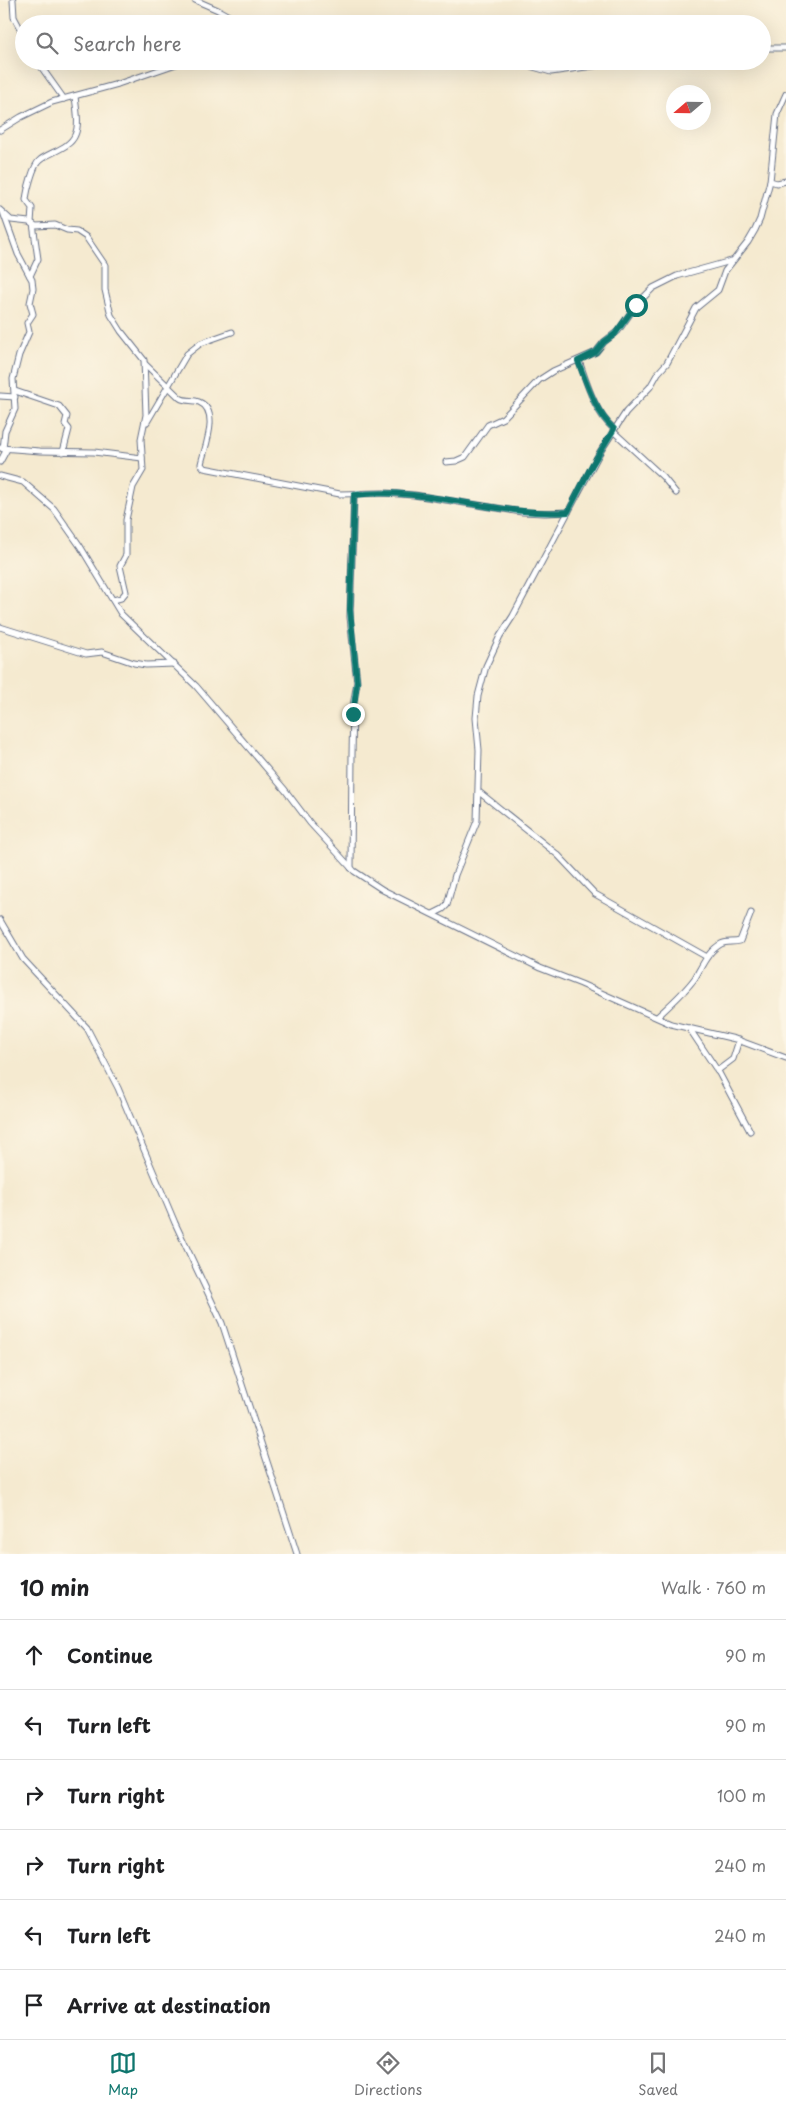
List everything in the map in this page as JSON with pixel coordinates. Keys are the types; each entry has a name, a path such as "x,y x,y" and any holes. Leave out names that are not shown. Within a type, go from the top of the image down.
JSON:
{"street":[{"path":"13,0 15,19"},
{"path":"195,0 227,15"},
{"path":"771,48 786,48"},
{"path":"43,70 64,99"},
{"path":"0,130 37,109 157,70"},
{"path":"543,70 550,72 564,70"},
{"path":"433,914 444,909 447,905 455,874 477,821 479,750 476,718 482,678 500,636 513,616 592,465 626,412 650,387 658,372 667,363 696,308 718,290 722,276 732,260 748,242 760,220 770,181 777,114 786,94"},
{"path":"30,276 38,259 32,223 32,208 26,200 33,173 39,160 69,142 76,135 75,96"},
{"path":"770,181 777,183 786,181"},
{"path":"0,210 11,220 32,223 36,226 55,226 77,231 91,242 105,265 105,290 111,315 121,332 142,355 145,364 146,415 141,439 143,470 134,484 126,520 126,548 120,566 126,592 121,598 112,600"},
{"path":"0,462 5,432 15,412 15,394 12,383 14,373 29,332 27,324 33,314 30,303 33,289 30,276 18,254 4,215"},
{"path":"446,462 456,461 465,457 488,425 503,418 539,380 596,352 604,342 615,334 636,305 653,288 677,276 732,260"},
{"path":"145,426 183,358 192,348 232,332"},
{"path":"578,361 599,410 605,419 643,460 664,477 676,493"},
{"path":"145,364 180,398 201,403 207,410 210,430 201,462 203,467 241,476 354,495 384,493 414,495 522,512 568,512"},
{"path":"0,396 15,394 59,406 67,416 65,424 69,429 63,452"},
{"path":"3,449 94,452 142,458"},
{"path":"0,476 23,482 54,509 80,546 121,614 196,686 286,790 310,823 351,868 383,890 540,968 671,1024 739,1040 786,1058"},
{"path":"351,868 353,706 357,682 350,610 354,495"},
{"path":"0,627 86,654 102,652 146,665 174,664"},
{"path":"479,792 552,850 569,865 595,894 707,957"},
{"path":"657,1017 684,991 707,957 722,944 740,941 751,913"},
{"path":"0,920 23,958 87,1028 118,1088 175,1223 222,1323 297,1554"},
{"path":"689,1028 717,1071 750,1131"},
{"path":"717,1071 733,1059 739,1040"}],"route":[{"path":"353,714 357,682 350,610 355,517 354,495 384,493 414,495 522,512 568,512 592,465 614,432 614,429 599,410 578,361 596,352 606,339 615,334 636,305"}]}
